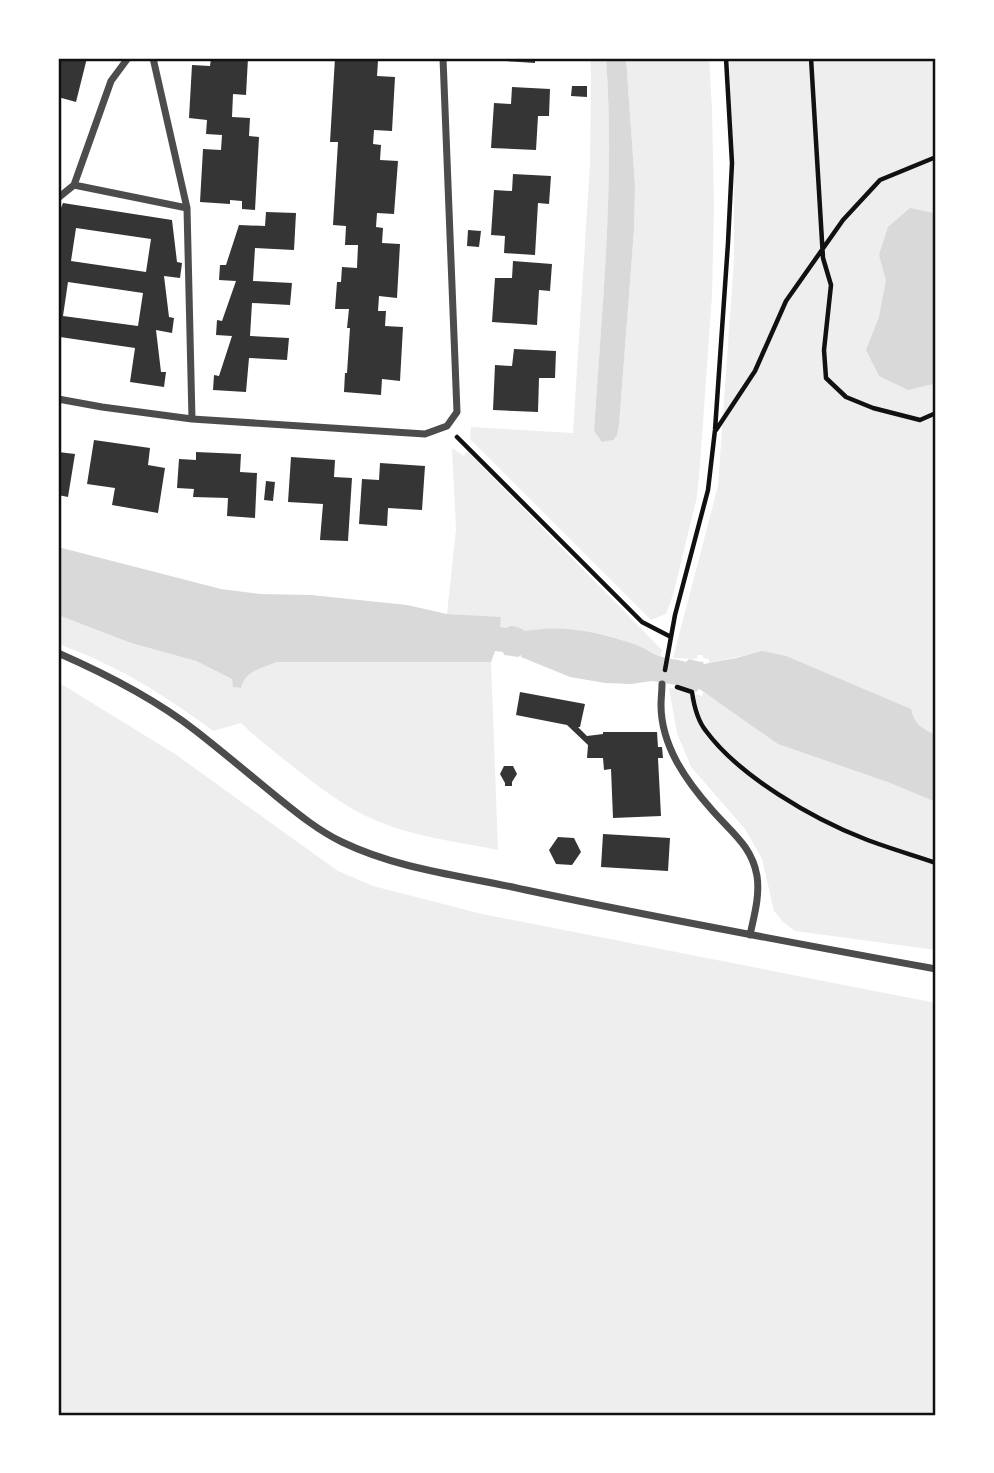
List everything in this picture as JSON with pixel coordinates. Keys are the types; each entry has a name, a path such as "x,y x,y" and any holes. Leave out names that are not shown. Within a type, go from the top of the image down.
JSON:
{"street":[{"path":"58,198 74,185 111,81 128,58"},
{"path":"153,58 187,208 192,419"},
{"path":"58,398 192,419 425,434 447,426 457,411 443,58"},
{"path":"74,185 187,208"},
{"path":"58,653 108,677 167,711 330,836 387,860 419,869 750,935 936,968"},
{"path":"662,684 660,707 673,755 711,809 745,844 752,861 757,878 757,905 750,935"}],"path":[{"path":"667,655 708,490 715,430 732,163 726,58"},
{"path":"811,58 822,258 831,285 824,350 826,378 846,397 873,408 920,420 936,414"},
{"path":"715,430 755,371 786,301 843,220 880,180 936,157"},
{"path":"447,426 642,622 671,638"},
{"path":"662,684 692,691 694,708 705,730 729,757 754,778 829,824 936,863"}],"shaded area":[{"path":"590,58 606,58 608,105 608,198 594,431 602,442 615,440 619,425 634,230 635,185 626,58 709,58 714,208 712,295 697,497 666,614 651,620 470,439 471,427 573,433 590,164"},
{"path":"606,58 626,58 635,185 619,425 614,440 602,442 594,431 608,198"},
{"path":"729,58 936,58 936,950 795,931 783,922 774,911 762,859 745,829 691,767 677,733 669,688 691,692 690,697 694,698 696,694 702,696 703,692 740,716 751,654 709,663 709,659 703,658 703,655 698,655 697,659 673,658 718,486 734,259 734,173"},
{"path":"910,208 934,213 936,217 936,380 933,384 908,390 879,376 866,350 879,317 886,280 879,255 888,227"},
{"path":"452,448 464,456 467,451 662,650 660,656 610,636 579,630 526,631 499,627 501,618 447,614 456,529"},
{"path":"58,547 221,589 261,594 311,595 407,605 447,614 501,617 500,627 514,626 525,631 553,628 595,633 634,644 662,657 686,662 689,659 702,661 704,664 762,651 786,656 911,709 919,725 936,735 936,802 888,782 778,744 701,690 698,689 697,692 682,686 652,681 631,684 605,683 570,677 521,655 504,655 503,652 495,651 491,662 277,662 250,674 241,688 233,687 232,679 196,661 131,643 58,615"},
{"path":"58,615 131,643 196,661 232,679 234,687 240,688 250,674 277,662 491,662 498,850 406,831 354,810 311,781 241,723 213,731 139,682 100,661 58,644"},
{"path":"58,682 175,754 338,871 373,886 482,914 936,1003 936,1415 58,1415"}],"building":[{"path":"58,58 87,58 76,102 58,97"},
{"path":"211,58 248,58 246,95 233,94 232,117 250,118 249,136 259,137 255,210 242,209 242,201 230,200 230,204 200,202 203,149 221,150 222,135 206,134 207,120 189,118 192,65 210,66"},
{"path":"335,58 371,58 371,61 378,61 377,76 395,77 392,131 374,130 373,144 381,145 380,160 398,161 394,214 377,213 376,227 383,228 382,243 400,244 397,298 379,296 378,311 386,311 385,326 403,327 400,381 382,379 381,395 344,392 350,328 347,328 349,309 335,309 337,282 341,282 342,267 357,268 358,245 345,245 346,226 333,225 338,142 330,142"},
{"path":"535,58 535,63 490,60"},
{"path":"572,86 587,86 587,97 571,96"},
{"path":"512,87 550,89 549,116 538,116 536,150 491,148 494,103 511,104"},
{"path":"513,174 551,176 549,204 538,203 535,255 504,253 505,236 491,235 494,190 512,191"},
{"path":"63,203 172,220 177,262 182,263 180,278 164,276 169,317 174,318 172,333 156,330 161,372 166,372 164,387 130,382 135,348 60,337 58,344 58,215","holes":["76,228 151,239 146,272 71,261","68,282 143,293 138,326 63,316"]},
{"path":"266,212 296,213 294,250 255,248 253,281 292,283 290,305 252,303 250,336 289,338 287,360 249,358 246,392 213,390 214,375 219,376 232,336 216,335 217,320 222,321 236,281 219,280 220,265 226,265 239,225 265,226"},
{"path":"468,230 481,231 479,247 467,246"},
{"path":"513,261 552,264 550,291 539,290 537,325 492,322 495,278 512,278"},
{"path":"514,349 556,351 555,378 539,378 538,412 493,410 495,365 512,366"},
{"path":"94,440 150,448 148,465 165,468 158,513 112,505 115,488 87,484"},
{"path":"58,452 75,454 68,497 58,495"},
{"path":"196,452 241,454 240,472 257,473 255,518 227,516 228,498 193,497 194,489 177,488 179,459 196,460"},
{"path":"291,457 335,460 334,477 352,478 348,541 320,540 323,504 288,502"},
{"path":"380,463 425,466 422,510 388,508 387,526 359,524 362,479 379,480"},
{"path":"266,481 275,482 273,501 264,500"},
{"path":"520,692 585,704 578,727 587,736 603,732 657,732 658,747 662,747 663,758 658,758 661,816 613,818 611,769 604,770 603,758 587,758 588,745 567,725 516,715"},
{"path":"504,766 513,766 517,774 512,786 505,786 500,774"},
{"path":"603,834 670,838 668,871 601,867"},
{"path":"558,837 574,838 581,852 572,865 556,864 549,850"}]}
